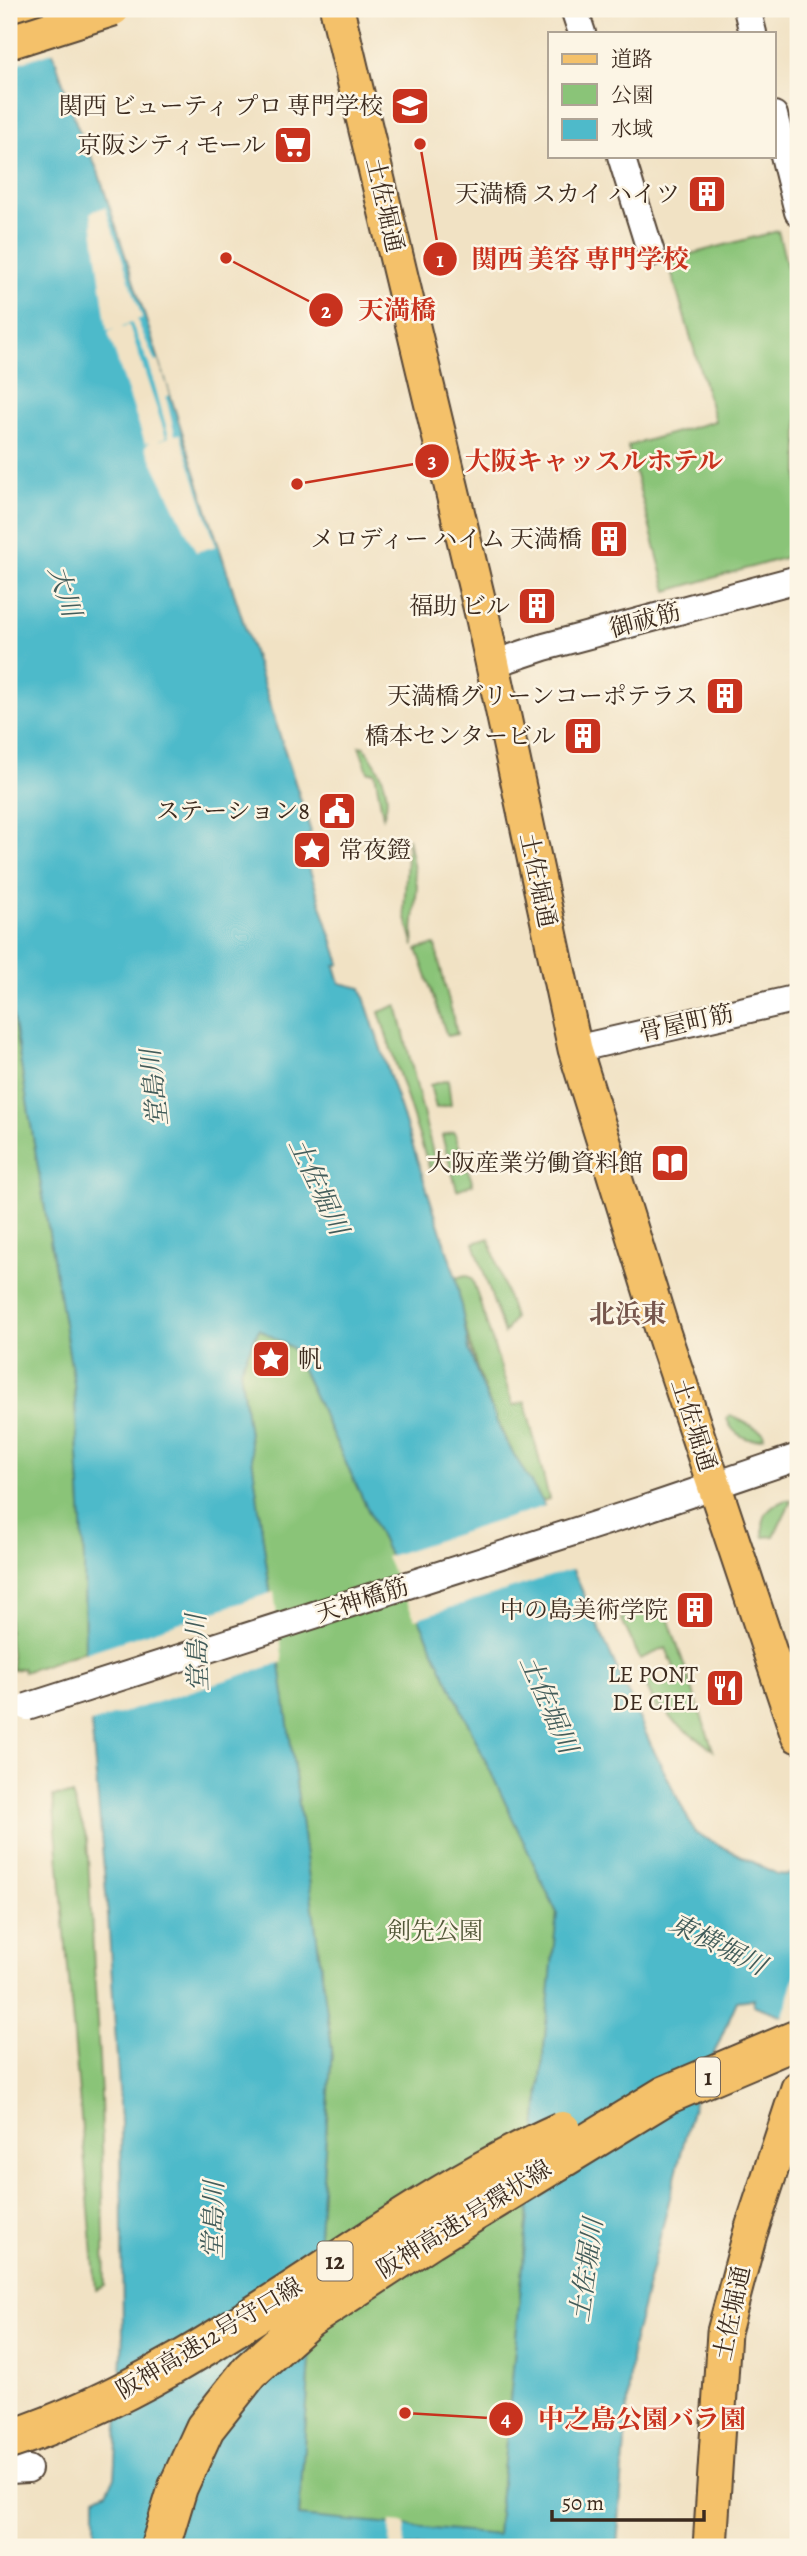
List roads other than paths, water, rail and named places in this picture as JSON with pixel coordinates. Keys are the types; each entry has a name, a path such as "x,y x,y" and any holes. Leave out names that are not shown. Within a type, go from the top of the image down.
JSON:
{"highway":[{"name":"阪神高速1号環状線","path":"160,2547 178,2487 205,2428 233,2389 270,2350 308,2319 363,2282 666,2095 798,2039"},
{"name":"阪神高速12号守口線","path":"15,2460 76,2414 156,2374 386,2229 515,2154 611,2109 666,2095"}],"main road":[{"path":"9,13 22,9"},
{"path":"9,19 39,9"},
{"path":"9,43 113,9"},
{"path":"9,43 123,9"},
{"name":"土佐堀通","path":"337,9 493,664 575,1049 714,1487 798,1736"},
{"name":"土佐堀通","path":"710,2547 724,2332 750,2234 798,2088"}],"street":[{"path":"574,9 582,32"},
{"path":"747,9 753,32"},
{"path":"776,123 798,212"},
{"path":"622,158 652,253"},
{"name":"御祓筋","path":"493,664 544,647 798,579"},
{"name":"骨屋町筋","path":"575,1049 798,998"},
{"name":"天神橋筋","path":"18,1710 714,1487 798,1457"}],"water":[{"path":"9,9 39,9 77,126 98,171 311,832 297,849 302,863 307,861 340,964 335,966 340,983 361,988 456,1278 469,1350 481,1384 504,1438 542,1501 651,1745 695,1833 777,1874 788,1875 798,1870 798,2027 786,2017 753,2005 754,1999 737,2001 696,2094 632,2348 617,2547 95,2547 95,2497 107,2491 115,2478 123,2338 121,2122 108,1916 85,1651 84,1559 74,1383 9,993","holes":["259,1329 292,1348 557,1913 497,2535 299,2516 332,2049 240,1369"]}],"place":[{"name":"関西 ビューティ プロ 専門学校","path":"410,106"},
{"name":"関西 美容 専門学校","path":"420,144"},
{"name":"京阪シティモール","path":"293,145"},
{"name":"天満橋 スカイ ハイツ","path":"707,194"},
{"name":"天満橋","path":"226,258"},
{"name":"大阪キャッスルホテル","path":"297,484"},
{"name":"メロディー ハイム 天満橋","path":"609,539"},
{"name":"福助 ビル","path":"537,606"},
{"name":"天満橋グリーンコーポテラス","path":"725,696"},
{"name":"橋本センタービル","path":"583,736"},
{"name":"ステーション8","path":"337,811"},
{"name":"常夜鐙","path":"312,850"},
{"name":"大阪産業労働資料館","path":"670,1163"},
{"name":"帆","path":"271,1359"},
{"name":"中の島美術学院","path":"695,1610"},
{"name":"LE PONT DE CIEL","path":"725,1688"},
{"name":"中之島公園バラ園","path":"405,2413"}],"district":[{"name":"北浜東","path":"628,1314"}],"water label":[{"name":"大川","path":"65,591"},
{"name":"堂島川","path":"154,1088"},
{"name":"土佐堀川","path":"319,1186"},
{"name":"堂島川","path":"197,1653"},
{"name":"土佐堀川","path":"549,1704"},
{"name":"東横堀川","path":"718,1944"},
{"name":"堂島川","path":"213,2220"},
{"name":"土佐堀川","path":"586,2270"}],"park label":[{"name":"剣先公園","path":"435,1931"}]}
